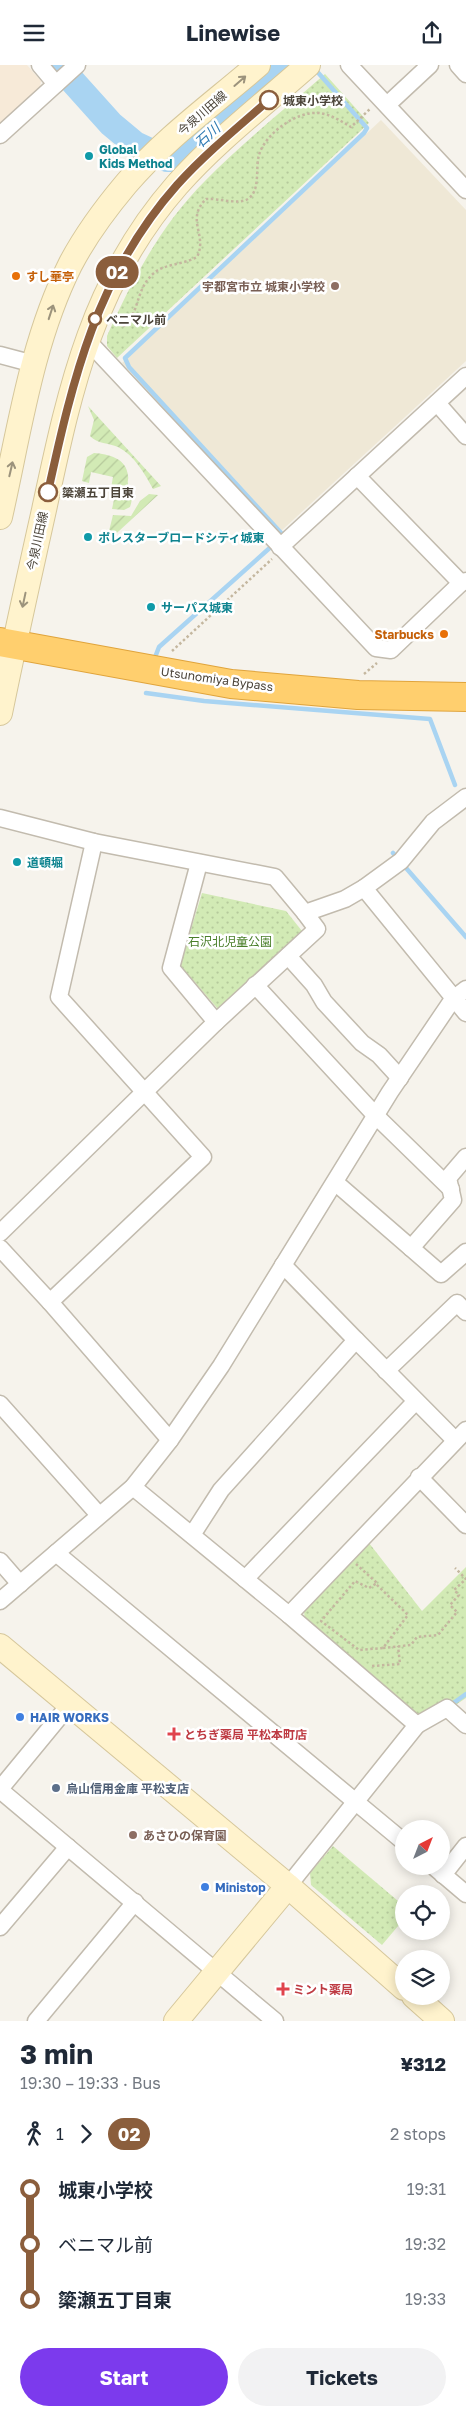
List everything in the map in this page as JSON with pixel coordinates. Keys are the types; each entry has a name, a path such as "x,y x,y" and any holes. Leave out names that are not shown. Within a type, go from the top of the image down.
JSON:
{"highway":[{"name":"Utsunomiya Bypass","path":"7,644 231,684 358,695 466,697"}],"street":[{"path":"40,65 56,84"},
{"path":"0,135 77,65"},
{"name":"今泉川田線","path":"0,517 34,365 53,305 70,266 104,213 149,159 258,65"},
{"name":"今泉川田線","path":"0,713 7,644 64,419 86,339 117,272 138,238 177,186 211,150 308,65"},
{"path":"349,65 466,190"},
{"path":"387,105 430,65"},
{"path":"458,65 466,74"},
{"path":"86,339 376,649 391,650 463,582 357,476"},
{"path":"0,355 34,365"},
{"path":"281,548 466,376"},
{"path":"437,403 466,436"},
{"path":"306,913 344,899 364,888 401,861 433,822 466,797"},
{"path":"0,818 94,843 275,877 317,929 216,1022 0,1233"},
{"path":"50,1301 203,1157 146,1091 59,997 94,843"},
{"path":"199,863 171,969 216,1022"},
{"path":"364,888 460,994 466,1013"},
{"path":"288,956 314,985 324,1002 362,1043 379,1055 400,1078"},
{"path":"256,985 376,1117 451,1189"},
{"path":"0,1601 132,1487 170,1440 222,1366 400,1078 460,994"},
{"path":"411,1248 453,1200 448,1178 466,1157"},
{"path":"336,1183 441,1274 465,1255"},
{"path":"0,1248 50,1301 170,1440"},
{"path":"283,1265 416,1401 461,1435 289,1615"},
{"path":"386,1371 457,1303 466,1312"},
{"path":"192,1535 221,1490 356,1340"},
{"path":"245,1579 416,1401"},
{"path":"0,1404 99,1515"},
{"path":"419,1477 466,1525"},
{"path":"132,1487 289,1615 417,1725"},
{"path":"56,1553 395,1835"},
{"path":"0,1561 20,1584"},
{"path":"0,1646 288,1886 395,1980"},
{"path":"70,1704 0,1790 275,2021"},
{"path":"176,2021 288,1886 354,1801 417,1725 447,1708 466,1725"},
{"path":"0,1927 68,1847"},
{"path":"450,1860 466,1847"},
{"path":"444,1875 466,1894"},
{"path":"36,2021 135,1902"},
{"path":"424,2005 442,2021"}],"path":[{"path":"113,321 124,326 132,320 136,300 144,284 154,273 162,267 184,264 197,257 201,242 196,223 197,213 206,199 241,202 249,198 255,191 260,153 268,140 280,128 294,119 318,113 332,117 351,127 362,116"},
{"path":"172,651 281,548"},
{"path":"346,1555 408,1615 383,1648"},
{"path":"376,1584 369,1588 355,1581 321,1621 359,1650 411,1645 417,1637 438,1635 457,1612 450,1605 459,1595 454,1591 466,1579 455,1568"},
{"path":"367,1667 400,1664 398,1646"}],"shaded area":[{"path":"0,65 27,65 41,81 39,92 0,127"},
{"name":"宇都宮市立 城東小学校","path":"381,120 466,210 466,361 280,532 122,363"}],"green space":[{"path":"325,74 369,123 117,358 107,346 107,336 137,274 161,235 189,198 219,167"},
{"path":"88,406 161,486 153,489 138,465 124,450 96,441 90,436 94,420"},
{"path":"94,453 116,458 124,465 127,470 132,498 130,507 124,510 112,509 116,490 111,488 113,477 91,472 89,483 82,481 87,457"},
{"path":"149,494 158,495 106,543 113,515 131,516 140,501"},
{"name":"石沢北児童公園","path":"202,893 286,911 302,931 218,1009 180,965"},
{"path":"369,1543 422,1611 466,1567 466,1698 454,1706 418,1717 305,1621 304,1611"},
{"path":"333,1846 395,1898 395,1930 382,1945 311,1885 310,1873"}],"waterway":[{"name":"石川","path":"58,65 111,124 135,144 167,159 180,159 198,146 286,65"},
{"path":"280,538 283,535 129,367 125,358 364,133 367,128 314,68"},
{"path":"154,660 159,647 273,545"},
{"path":"146,693 204,701 430,719 455,785"},
{"path":"393,853 466,937"},
{"path":"452,1704 466,1694"}],"bus line":[{"name":"02","path":"48,492 76,370 86,339 117,272 138,238 177,186 211,150 269,100"}],"place":[{"name":"城東小学校","path":"269,100"},
{"name":"Global Kids Method","path":"89,156"},
{"name":"すし華亭","path":"16,276"},
{"name":"宇都宮市立 城東小学校","path":"335,286"},
{"name":"ベニマル前","path":"95,319"},
{"name":"簗瀬五丁目東","path":"48,492"},
{"name":"ポレスターブロードシティ城東","path":"88,537"},
{"name":"サーパス城東","path":"151,607"},
{"name":"Starbucks","path":"444,634"},
{"name":"道頓堀","path":"17,862"},
{"name":"HAIR WORKS","path":"20,1717"},
{"name":"とちぎ薬局 平松本町店","path":"174,1734"},
{"name":"烏山信用金庫 平松支店","path":"56,1788"},
{"name":"あさひの保育園","path":"133,1835"},
{"name":"Ministop","path":"205,1887"},
{"name":"ミント薬局","path":"283,1989"}]}
